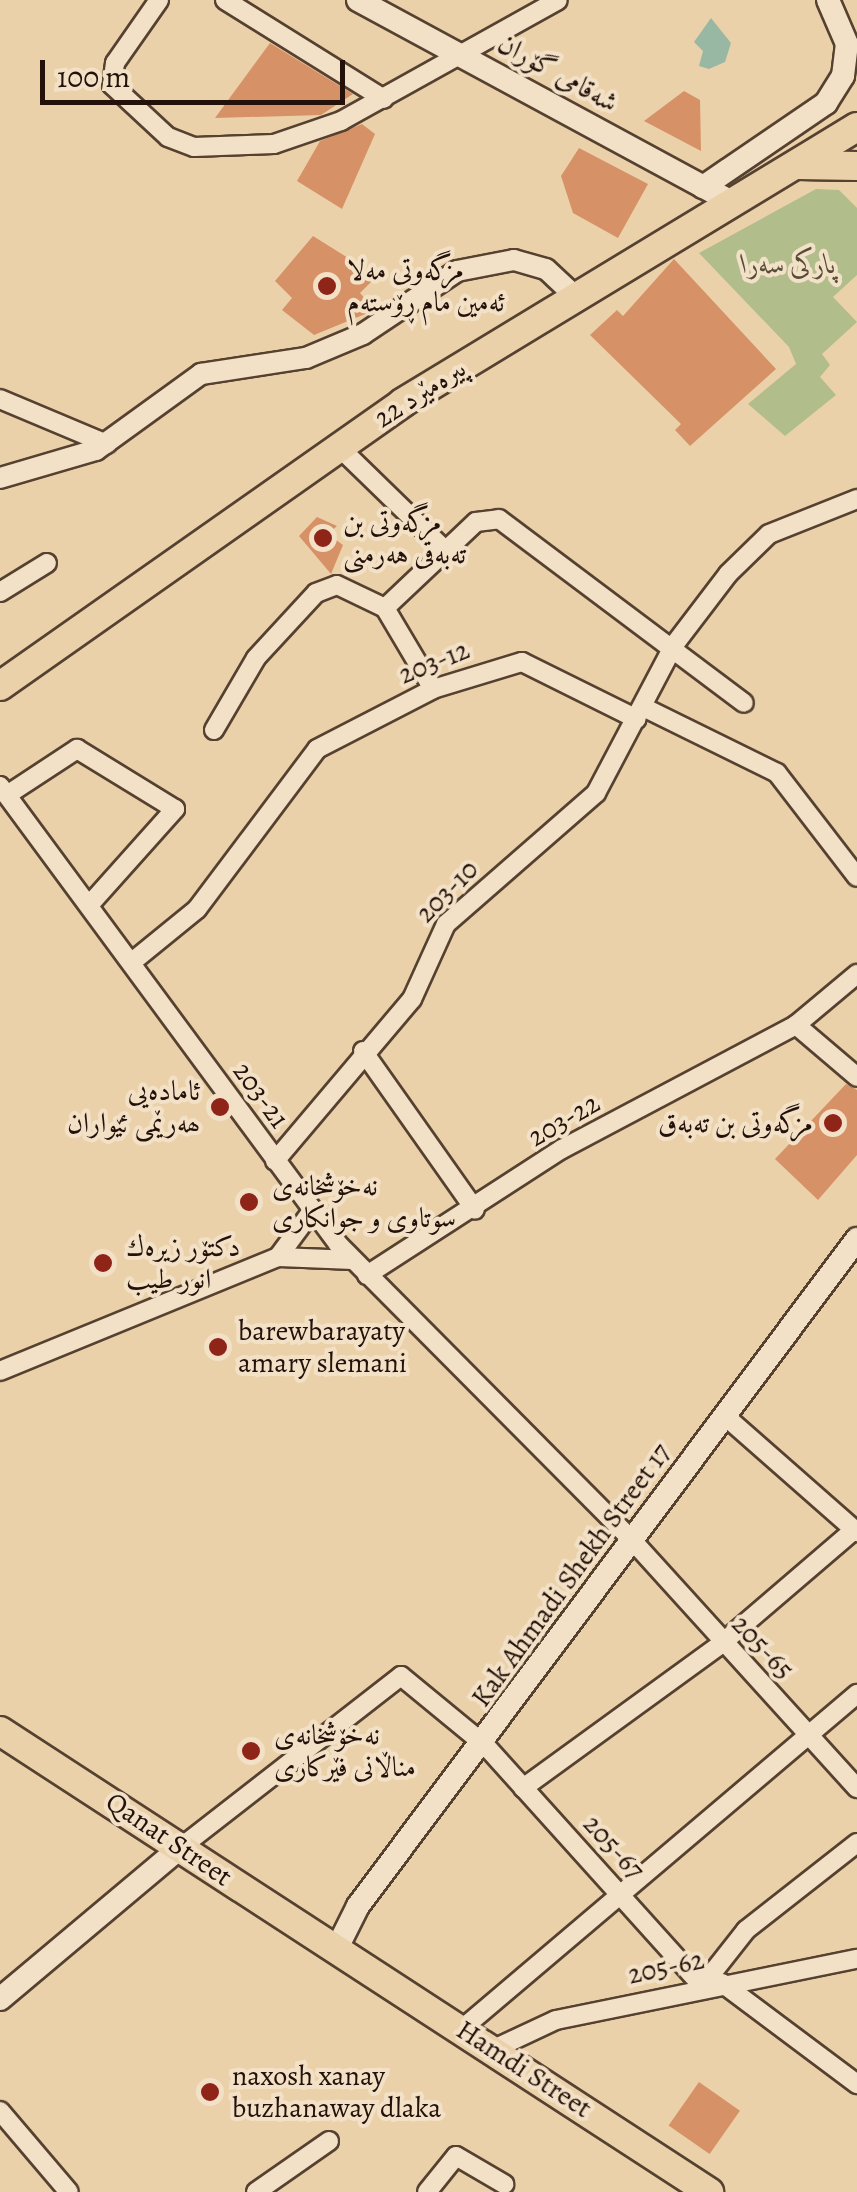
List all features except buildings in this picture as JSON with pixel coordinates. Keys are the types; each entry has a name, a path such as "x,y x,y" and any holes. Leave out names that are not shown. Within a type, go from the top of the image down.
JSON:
{"main road":[{"name":"شەقامی گۆران","path":"358,0 388,7 456,51 728,201"},
{"path":"830,0 857,44"},
{"path":"703,187 826,104 844,76 847,44 830,0"},
{"name":"22 پیرەمێرد","path":"0,686 339,447 728,201 857,127"},
{"path":"787,166 857,166"},
{"name":"Kak Ahmadi Shekh Street 17","path":"337,1948 358,1906 485,1745 857,1239"},
{"name":"Qanat Street","path":"0,1730 337,1948"},
{"path":"0,2000 180,1848"},
{"name":"Hamdi Street","path":"337,1948 709,2192"}],"street":[{"path":"158,0 110,74 115,93 168,137 194,147 274,144 384,100 456,51 558,0"},
{"path":"225,0 384,100"},
{"path":"1,477 107,444 201,374 306,358 363,334 456,270 514,260 546,269 576,296"},
{"path":"0,399 107,444"},
{"path":"339,447 446,551"},
{"name":"203-10","path":"275,1161 363,1051 412,999 446,924 596,794 674,645 769,534 857,499"},
{"path":"385,608 488,517 520,530 674,645 744,703"},
{"path":"0,592 47,563"},
{"path":"214,730 256,658 316,593 337,585 385,608 432,689"},
{"name":"203-12","path":"132,962 197,909 317,749 432,689 522,662 778,773 857,877"},
{"path":"4,791 77,748 176,808 91,904"},
{"name":"203-21","path":"4,791 91,904 312,1211 353,1260 632,1540"},
{"name":"203-22","path":"367,1276 475,1210 562,1149 796,1025 857,974"},
{"path":"796,1025 857,1077"},
{"path":"363,1051 475,1210"},
{"path":"278,1257 312,1211"},
{"path":"0,1372 278,1257 353,1260"},
{"path":"523,1788 721,1644 856,1531 725,1416"},
{"name":"205-65","path":"632,1540 721,1644 857,1788"},
{"name":"205-67","path":"180,1848 402,1676 428,1690 485,1745 702,1986"},
{"path":"462,2028 857,1694"},
{"path":"702,1986 746,1930 857,1843"},
{"name":"205-62","path":"494,2049 539,2024 702,1986 857,1959"},
{"path":"722,1982 857,2084"},
{"path":"0,2111 69,2192"},
{"path":"264,2187 330,2141"},
{"path":"427,2192 456,2156 502,2189"},
{"path":"264,2187 291,2192"}],"green space":[{"name":"پارکی سەرا","path":"816,189 839,190 857,208 857,275 833,297 857,322 822,354 830,365 820,377 836,395 785,436 748,404 796,364 789,347 699,253"}],"shaded area":[{"path":"711,18 731,43 725,62 709,69 699,66 703,51 694,42"}],"place":[{"name":"مزگەوتی مەلا ئەمین مام ڕۆستەم","path":"327,286"},
{"name":"مزگەوتی بن تەبەقی هەرمنی","path":"323,538"},
{"name":"ئامادەیی ھەرێمی ئێواران","path":"220,1107"},
{"name":"مزگەوتی بن تەبەق","path":"833,1123"},
{"name":"نەخۆشخانەی سوتاوی و جوانکاری","path":"249,1202"},
{"name":"دکتۆر زیرەك انور طیب","path":"103,1263"},
{"name":"barewbarayaty amary slemani","path":"218,1347"},
{"name":"نەخۆشخانەی مناڵانی فێركاری","path":"251,1751"},
{"name":"naxosh xanay buzhanaway dlaka","path":"210,2092"}]}
